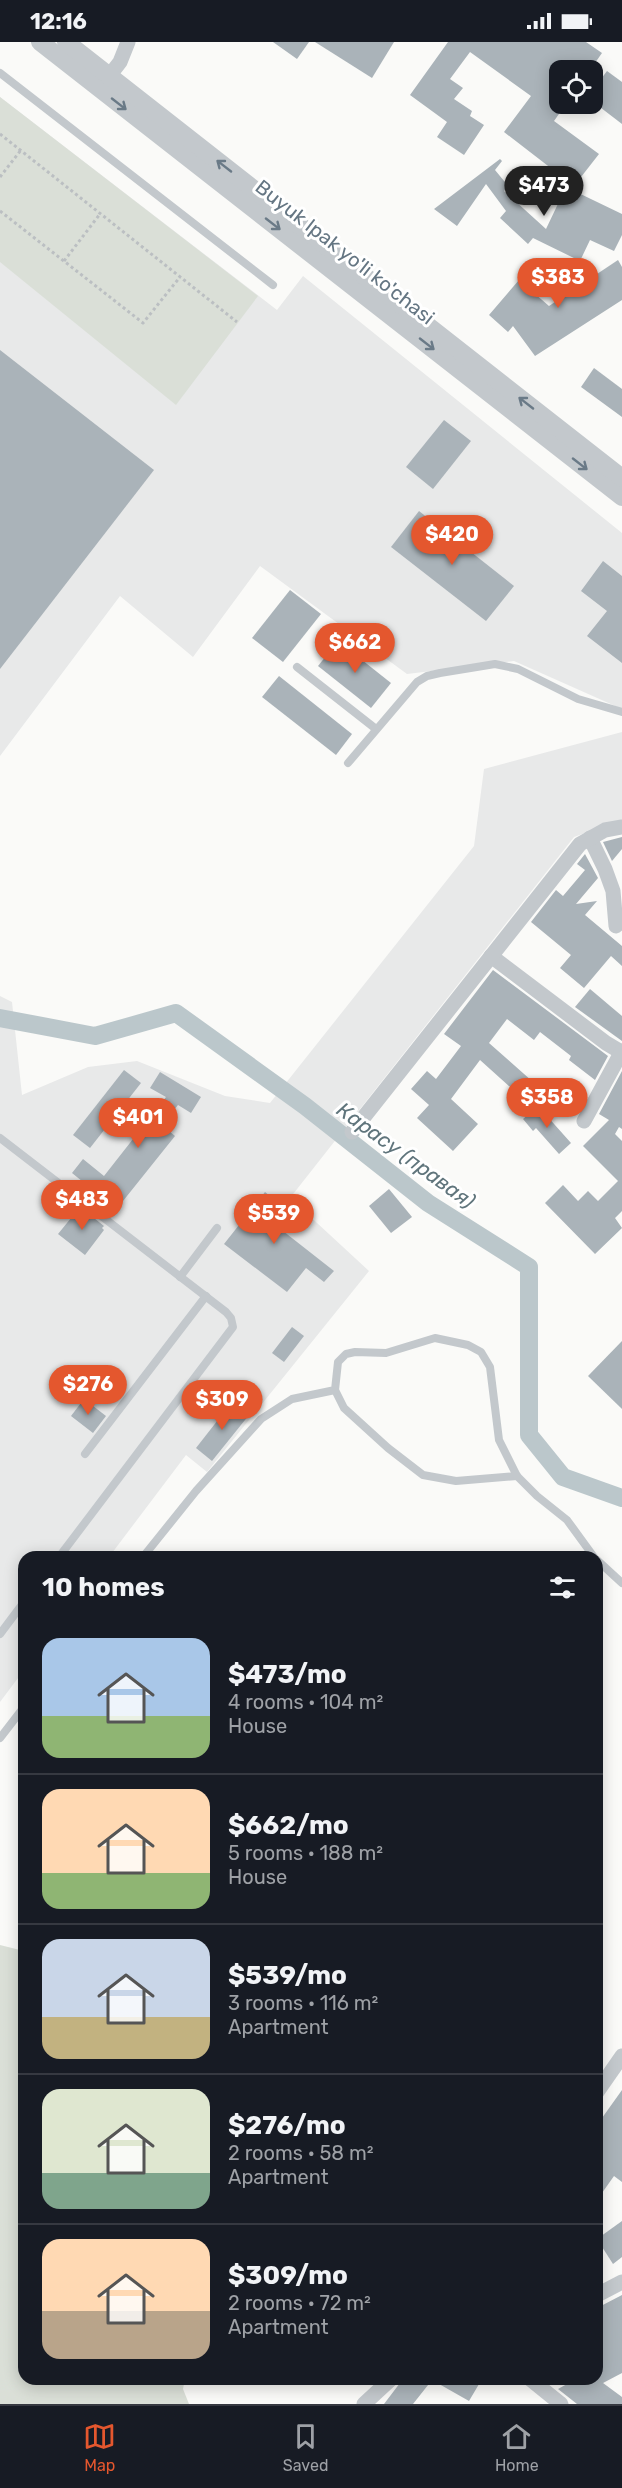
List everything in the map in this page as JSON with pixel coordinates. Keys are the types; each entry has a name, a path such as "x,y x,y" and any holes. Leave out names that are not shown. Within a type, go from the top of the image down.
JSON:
{"street":[{"name":"Buyuk Ipak yo'li ko'chasi","path":"40,42 104,82 622,478"},
{"name":"Buyuk Ipak yo'li ko'chasi","path":"66,42 104,82 622,497"},
{"path":"104,82 120,62 128,42"},
{"path":"352,1132 580,844 605,830 622,827"},
{"path":"590,838 613,891 616,926"},
{"path":"491,956 606,1043 622,1051 584,1121"},
{"path":"603,2083 622,2055"},
{"path":"603,2292 622,2282"},
{"path":"364,2404 385,2385"},
{"path":"537,2385 561,2404"}],"lane":[{"path":"0,74 273,285"},
{"path":"348,763 408,691 427,676 495,664 518,669 579,699 622,712"},
{"path":"297,667 376,729"},
{"path":"0,1138 206,1296 231,1318 232,1327 229,1334 64,1551"},
{"path":"180,1276 217,1228"},
{"path":"85,1454 206,1296"},
{"path":"517,1476 456,1481 423,1475 388,1448 344,1408 335,1390 338,1362 346,1354 386,1353 435,1338 468,1345 481,1352 490,1367 499,1440 517,1476 537,1496 567,1520 591,1551"},
{"path":"147,1551 196,1491 261,1419 292,1399 335,1390"},
{"path":"603,1565 622,1583"},
{"path":"0,1634 18,1610"},
{"path":"0,1738 18,1715"}],"path":[{"path":"0,134 237,322"},
{"path":"0,177 21,150"},
{"path":"0,211 143,323 180,277"},
{"path":"64,261 100,214"}],"shaded area":[{"path":"0,97 277,310 303,276 622,533 622,709 514,661 407,674 260,566 193,657 120,596 0,756"},
{"path":"0,97 258,296 176,405 0,262"},
{"path":"622,732 622,820 574,837 290,1198 369,1271 207,1472 186,1455 114,1551 18,1551 18,1678 0,1702 0,996 12,1002 22,1095 88,1067 137,1061 225,1096 270,1103 474,846 484,769"},
{"path":"0,1945 18,1950 18,2385 184,2385 183,2389 189,2404 0,2404"}],"building":[{"path":"273,42 309,42 297,59"},
{"path":"315,42 394,42 372,78"},
{"path":"448,42 586,42 602,53 597,60 549,60 549,114 559,114 554,121 599,154 574,186 504,132 531,96 470,52 450,79 463,88 454,99 472,111 470,116 484,125 464,155 437,137 447,122 410,95"},
{"path":"607,71 622,82 622,124 603,109 603,76"},
{"path":"500,159 502,161 495,170 509,187 504,191 546,229 566,187 622,214 622,235 614,251 590,240 580,261 533,238 528,244 500,218 506,211 486,184 457,226 434,209"},
{"path":"618,260 622,267 622,300 535,356 513,326 508,332 489,315 519,280 549,306"},
{"path":"0,350 154,470 0,669"},
{"path":"594,368 622,389 622,417 581,387"},
{"path":"444,420 471,441 433,489 406,467"},
{"path":"419,511 514,586 486,621 391,547"},
{"path":"603,561 622,576 622,663 587,636 607,611 581,591"},
{"path":"290,590 321,614 283,662 252,638"},
{"path":"338,641 391,683 371,708 318,666"},
{"path":"279,676 352,734 336,755 262,697"},
{"path":"622,837 622,849 612,861 603,842"},
{"path":"585,854 598,878 576,904 597,901 585,915 622,946 622,966 611,956 584,988 560,968 571,955 531,922 556,890 563,896 585,870 577,864"},
{"path":"493,970 608,1056 595,1080 569,1060 571,1056 540,1032 534,1040 507,1019 489,1043 541,1089 528,1103 480,1060 451,1099 478,1124 453,1151 417,1118 429,1105 411,1089 427,1071 436,1079 461,1046 444,1034"},
{"path":"590,989 622,1016 622,1041 575,1007"},
{"path":"124,1070 141,1083 90,1148 73,1135"},
{"path":"622,1071 622,1129 619,1127 615,1134 622,1141 622,1211 615,1218 622,1228 595,1254 545,1203 563,1185 578,1201 588,1191 598,1201 618,1181 583,1146 609,1120 599,1114"},
{"path":"160,1072 201,1097 191,1113 178,1105 162,1125 175,1136 111,1216 87,1197 93,1190 72,1173 83,1159 104,1176 166,1097 150,1088"},
{"path":"538,1106 571,1143 559,1154 536,1128 533,1131 523,1119"},
{"path":"389,1189 412,1217 391,1233 369,1206"},
{"path":"265,1192 295,1216 283,1231 334,1271 324,1282 306,1268 287,1292 224,1244"},
{"path":"80,1207 104,1226 102,1228 104,1230 85,1255 58,1234"},
{"path":"292,1327 304,1336 284,1362 272,1353"},
{"path":"622,1341 622,1409 588,1376"},
{"path":"84,1399 106,1416 93,1433 71,1416"},
{"path":"232,1402 249,1415 212,1461 196,1448"},
{"path":"622,2090 622,2182 614,2176 603,2192 603,2117"},
{"path":"622,2221 622,2257 613,2264 603,2248 603,2235"},
{"path":"622,2295 622,2373 603,2383 603,2305"},
{"path":"603,2383 622,2397 622,2404 577,2404 558,2389 565,2385 603,2385"},
{"path":"398,2385 428,2385 413,2404 384,2404"},
{"path":"441,2385 478,2385 469,2401"}],"waterway":[{"name":"Карасу (правая)","path":"0,1018 95,1036 176,1013 305,1106 428,1203 529,1267 529,1435 563,1477 622,1498"}]}
